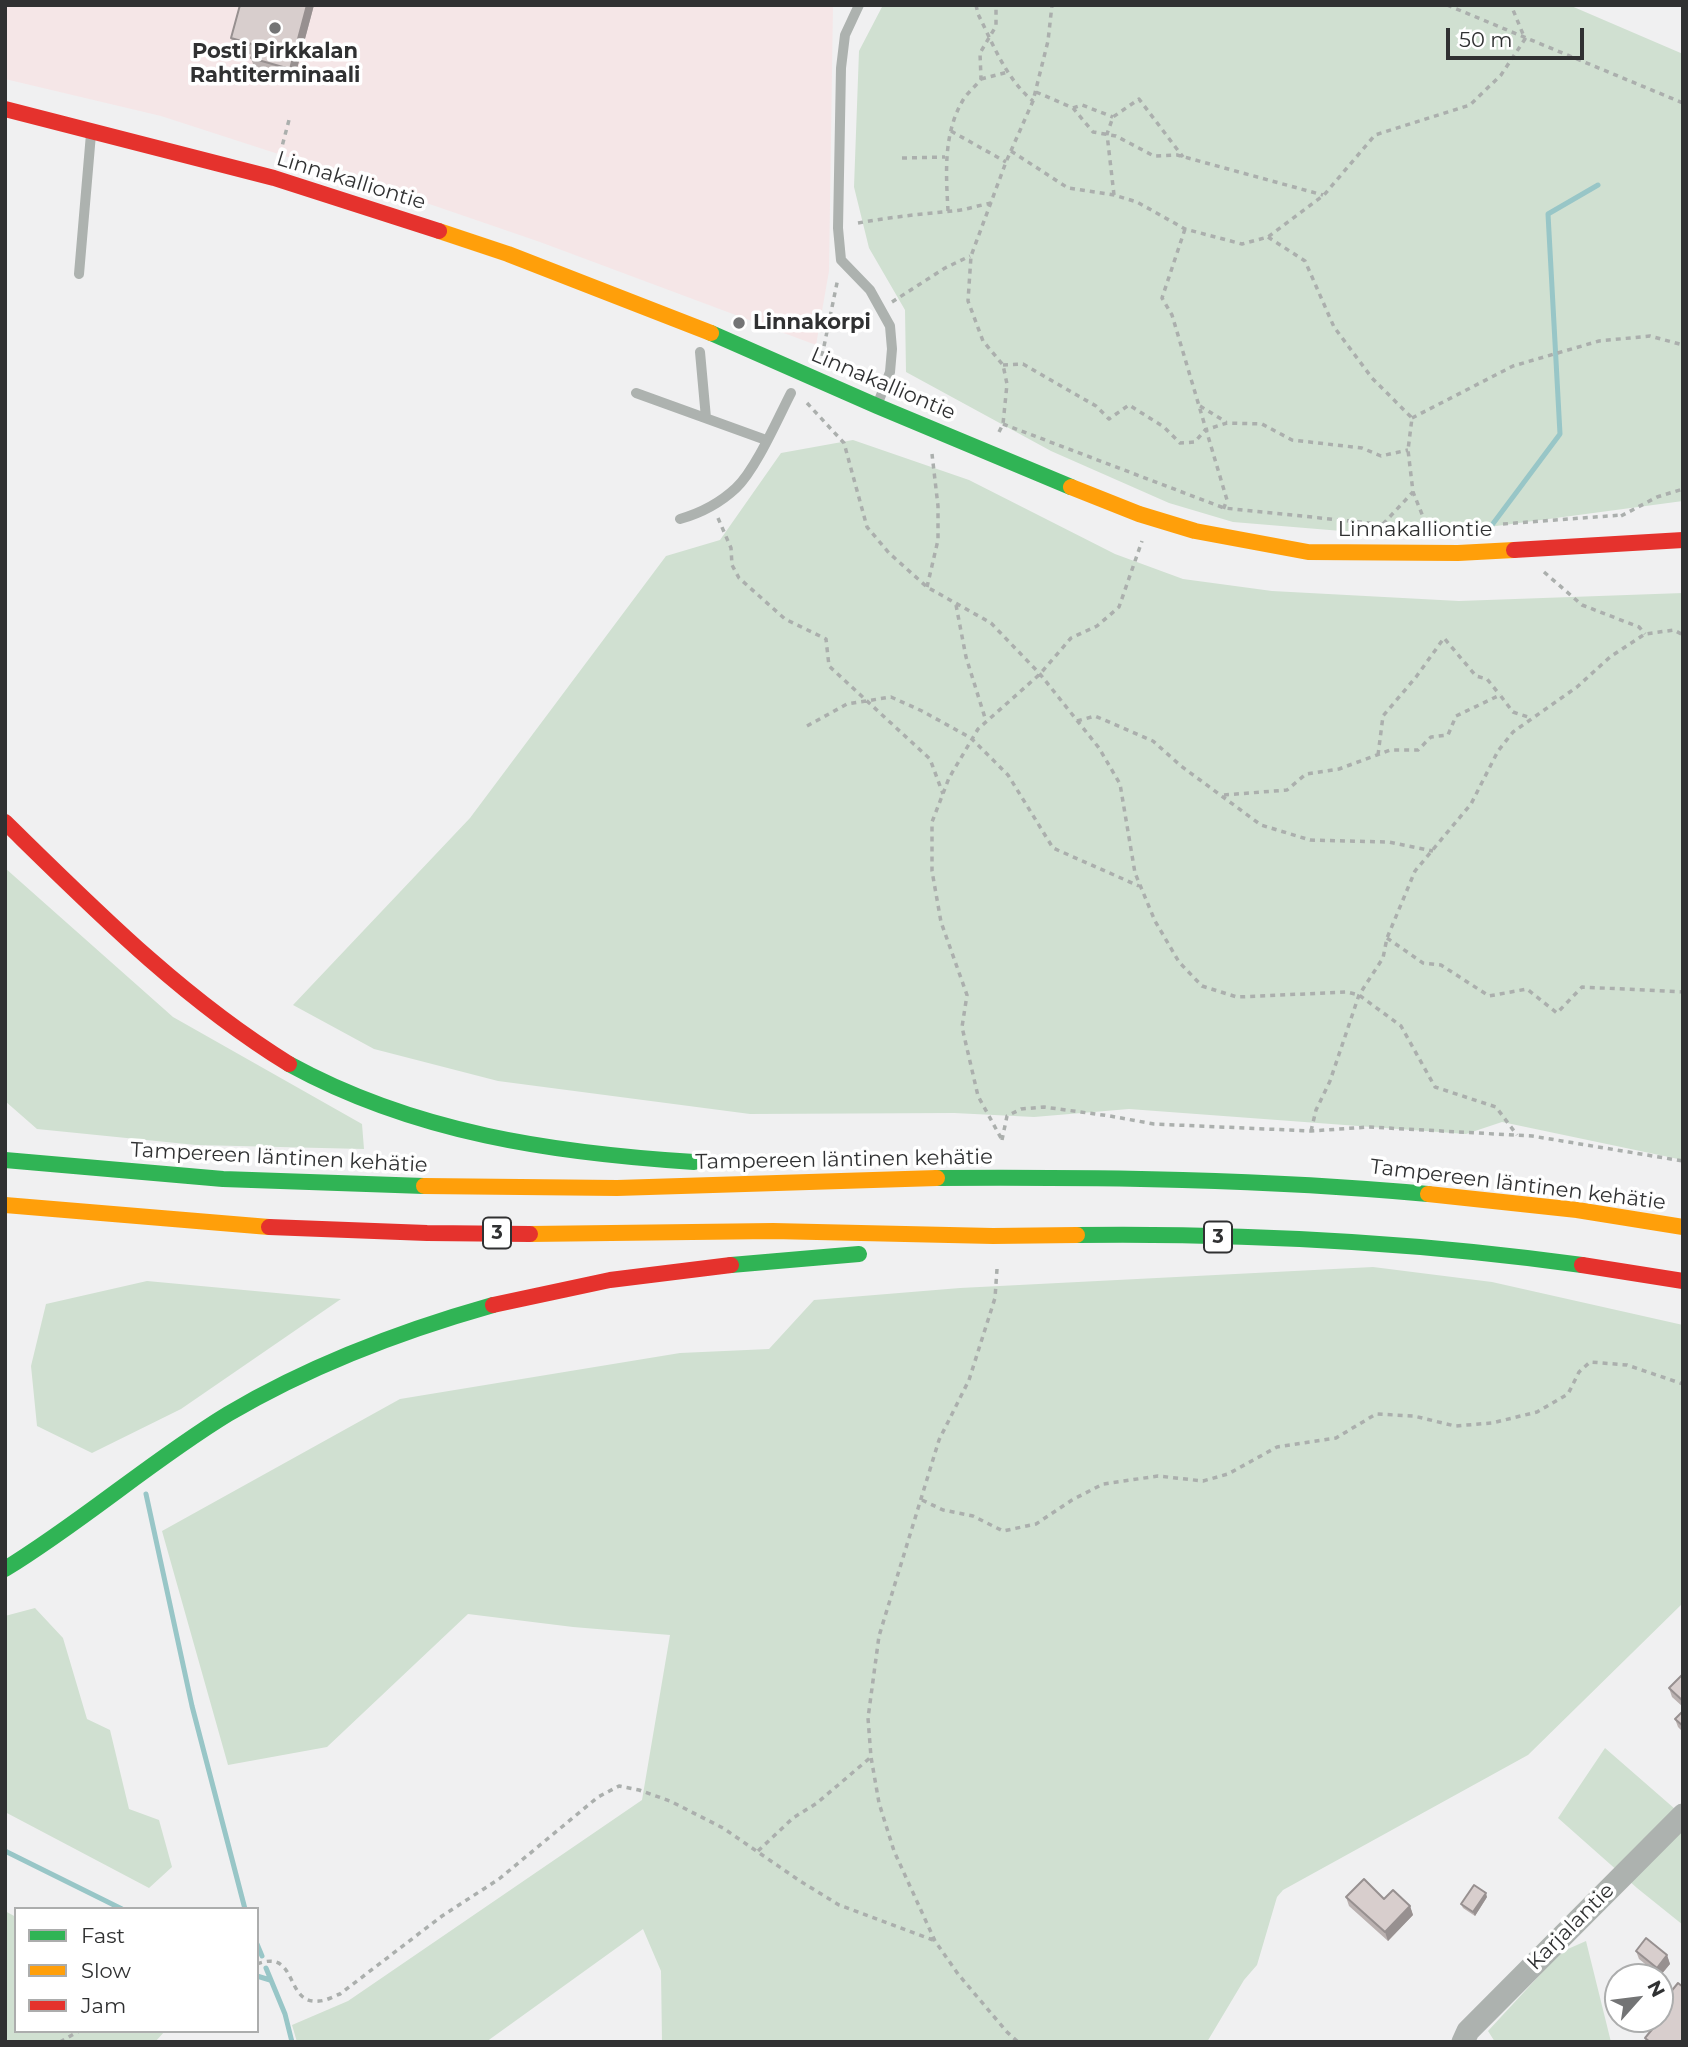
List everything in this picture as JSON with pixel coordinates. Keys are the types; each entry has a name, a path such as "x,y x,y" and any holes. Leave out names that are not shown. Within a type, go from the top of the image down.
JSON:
{"main road":[{"name":"Linnakalliontie","path":"5,109 297,185 508,254 730,340 877,407 1139,514 1221,537 1308,552 1458,553 1683,540"},
{"path":"5,822 130,942 186,991 279,1057 328,1083 419,1120 525,1147 624,1158 710,1163"},
{"name":"Tampereen läntinen kehätie","path":"5,1160 134,1173 289,1183 590,1188 825,1180 1074,1177 1368,1188 1464,1195 1683,1227"},
{"path":"748,1169 825,1180"},
{"name":"3","path":"5,1205 143,1219 283,1228 429,1233 774,1231 991,1236 1162,1235 1284,1240 1418,1248 1593,1265 1683,1281"},
{"path":"896,1250 991,1236"},
{"path":"5,1569 34,1552 190,1440 259,1397 365,1347 410,1330 529,1296 605,1281 869,1253"}],"street":[{"name":"Karjalantie","path":"1463,2042 1468,2031 1525,1971 1683,1815"}],"lane":[{"path":"859,5 845,35 841,68 838,228 841,260 870,290 890,326 890,372 877,407"},
{"path":"79,274 92,131"},
{"path":"700,352 706,418"},
{"path":"636,393 766,440"},
{"path":"680,519 712,506 738,486 791,393"}],"path":[{"path":"976,5 1008,72 1023,93 1033,101"},
{"path":"981,79 980,53 996,26 996,5"},
{"path":"986,451 1003,424 1007,384 1003,365 983,341 968,300 971,256 1036,92 1048,41 1052,5"},
{"path":"1447,5 1683,103"},
{"path":"1511,5 1525,39"},
{"path":"1012,150 1068,188 1114,195 1137,202 1185,229 1242,244 1268,237 1324,195 1375,135 1470,105 1501,75 1525,39"},
{"path":"947,211 945,158 951,131 963,99 981,79 1008,72"},
{"path":"1036,92 1073,108 1093,132 1116,136 1154,156 1183,157 1324,195"},
{"path":"1114,195 1107,134 1113,117 1139,99 1183,157"},
{"path":"1073,108 1082,105 1113,117"},
{"path":"951,131 1006,162"},
{"path":"902,158 945,158"},
{"path":"858,223 992,204"},
{"path":"1185,229 1162,298 1171,315 1227,500 1220,519 1221,537"},
{"path":"1268,237 1304,261 1334,327 1372,378 1412,418"},
{"path":"881,309 945,268 971,256"},
{"path":"821,360 841,260"},
{"path":"1412,418 1513,366 1599,341 1650,336 1683,345"},
{"path":"1003,365 1023,364 1096,406 1109,419 1129,405 1164,427 1180,443 1195,442 1205,430 1227,423 1262,424 1292,440 1362,448 1381,456 1408,450"},
{"path":"803,398 844,443 867,527 889,553 927,587 991,623 1040,674 1100,748 1120,785 1135,873 1140,887 1155,921 1179,962 1202,986 1237,997 1347,992 1359,995 1401,1026 1435,1087 1496,1107 1517,1135"},
{"path":"1198,405 1227,423"},
{"path":"1412,418 1408,450 1413,492 1428,529 1417,528"},
{"path":"1003,424 1224,508 1405,527"},
{"path":"927,587 938,540 938,506 932,452"},
{"path":"1383,524 1413,492"},
{"path":"712,506 731,548 732,565 739,578 785,619 826,639 829,666 930,759 943,794"},
{"path":"1497,524 1622,515"},
{"path":"1143,537 1119,607 1097,626 1070,638 1040,674 986,721 971,738 932,822 932,871 941,922 967,995 962,1027 978,1096 1002,1140 1007,1116 1021,1109 1044,1107 1154,1124 1311,1131 1369,1127 1532,1136 1683,1161"},
{"path":"1539,568 1582,606 1639,627 1645,634"},
{"path":"956,604 966,657 986,721"},
{"path":"1311,1131 1316,1110 1330,1081 1359,995 1383,958 1387,938 1415,872 1471,804 1498,751 1513,732 1577,687 1610,657 1645,634 1674,631 1683,635"},
{"path":"1378,754 1383,716 1444,638 1476,676 1487,679 1513,712 1532,718"},
{"path":"1222,795 1287,790 1306,774 1339,769 1390,750 1418,750 1432,737 1448,735 1456,716 1500,695"},
{"path":"807,726 847,704 891,697 971,738 1008,775 1053,848 1140,887"},
{"path":"1077,721 1095,716 1153,741 1181,766 1261,825 1310,840 1389,842 1434,851"},
{"path":"1387,938 1423,963 1441,965 1489,996 1527,989 1557,1013 1582,987 1682,992"},
{"path":"997,1269 995,1298 969,1380 939,1440 879,1636 868,1718 879,1803 894,1851 934,1941 958,1974 1018,2042"},
{"path":"922,1500 943,1510 973,1516 1003,1531 1036,1524 1072,1500 1103,1484 1158,1476 1203,1481 1228,1475 1277,1447 1336,1438 1376,1414 1414,1416 1455,1426 1492,1423 1537,1412 1569,1394 1578,1372 1590,1362 1627,1365 1683,1384"},
{"path":"758,1851 793,1818 817,1803 871,1757"},
{"path":"259,1964 275,1961 284,1965 296,1991 309,2001 321,2001 340,1994 442,1916 499,1879 598,1797 619,1786 670,1801 723,1828 839,1905 934,1941"},
{"path":"60,2042 76,2033"}],"shaded area":[{"path":"5,5 833,5 829,271 816,345 540,242 374,185 161,116 5,79"}],"green space":[{"path":"883,5 1569,5 1683,54 1683,501 1414,537 1233,522 1169,503 1051,451 906,372 905,310 869,248 854,187 859,51"},
{"path":"853,440 969,480 1115,554 1183,579 1272,591 1459,601 1683,593 1683,1160 1502,1122 1466,1134 1129,1109 1034,1117 954,1113 750,1114 498,1081 374,1049 293,1005 470,818 666,556 720,540 781,453"},
{"path":"5,868 173,1017 362,1124 364,1149 196,1145 37,1129 5,1101"},
{"path":"1373,1267 1492,1282 1683,1325 1683,1603 1528,1755 1283,1890 1277,1897 1257,1965 1244,1980 1207,2042 662,2042 661,1971 643,1929 486,2042 297,2042 292,2025 348,2001 642,1800 670,1635 468,1614 327,1747 228,1765 162,1531 400,1399 680,1353 769,1349 814,1300 960,1288"},
{"path":"147,1281 341,1299 181,1409 92,1453 37,1426 31,1366 46,1304"},
{"path":"35,1608 63,1638 87,1719 110,1730 129,1809 159,1820 172,1867 149,1888 5,1812 5,1616"},
{"path":"1605,1748 1683,1816 1683,1925 1558,1818"},
{"path":"5,1911 14,1916 14,2033 163,2033 155,2042 5,2042"},
{"path":"1586,1941 1604,2014 1604,2033 1609,2033 1611,2042 1495,2042 1488,2031 1561,1952"}],"building":[{"name":"Posti Pirkkalan Rahtiterminaali","path":"240,5 307,5 290,69 251,58 255,45 231,38"},
{"path":"1683,1674 1683,1701 1669,1688"},
{"path":"1683,1711 1683,1726 1675,1719"},
{"path":"1364,1879 1384,1899 1393,1890 1410,1906 1385,1932 1346,1897"},
{"path":"1474,1885 1486,1893 1473,1912 1461,1904"},
{"path":"1646,1938 1667,1955 1661,1963 1651,1963 1636,1951"},
{"path":"1678,1983 1683,1987 1683,2039 1680,2042 1650,2042 1645,2038 1649,2033 1674,2033 1674,1988"}],"waterway":[{"path":"1486,533 1560,434 1548,214 1598,185"},
{"path":"146,1494 192,1706 244,1907"},
{"path":"5,1851 118,1907"},
{"path":"259,1949 262,1956"},
{"path":"266,1968 285,2014 292,2042"},
{"path":"259,1977 270,1980"}],"traffic: fast":[{"path":"711,333 1071,487"},
{"path":"289,1064 337,1088 386,1107 486,1136 589,1153 694,1162"},
{"path":"5,1160 223,1179 424,1186"},
{"path":"937,1178 1182,1180 1428,1194"},
{"path":"1077,1235 1330,1241 1456,1250 1582,1265"},
{"path":"731,1265 859,1254"},
{"path":"5,1569 62,1532 199,1432 259,1396 357,1351 424,1326 493,1305"}],"traffic: slow":[{"path":"439,231 508,254 711,333"},
{"path":"1071,487 1139,514 1195,531 1308,552 1458,553 1514,550"},
{"path":"424,1186 617,1188 937,1178"},
{"path":"1428,1194 1577,1210 1683,1227"},
{"path":"5,1205 269,1227"},
{"path":"530,1234 773,1231 993,1236 1077,1235"}],"traffic: jam":[{"path":"5,109 274,178 439,231"},
{"path":"1514,550 1683,540"},
{"path":"5,822 106,920 176,982 212,1011 289,1064"},
{"path":"269,1227 530,1234"},
{"path":"493,1305 610,1280 731,1265"},
{"path":"1582,1265 1683,1281"}],"place":[{"name":"Posti Pirkkalan Rahtiterminaali","path":"275,28"},
{"name":"Linnakorpi","path":"739,323"}]}
